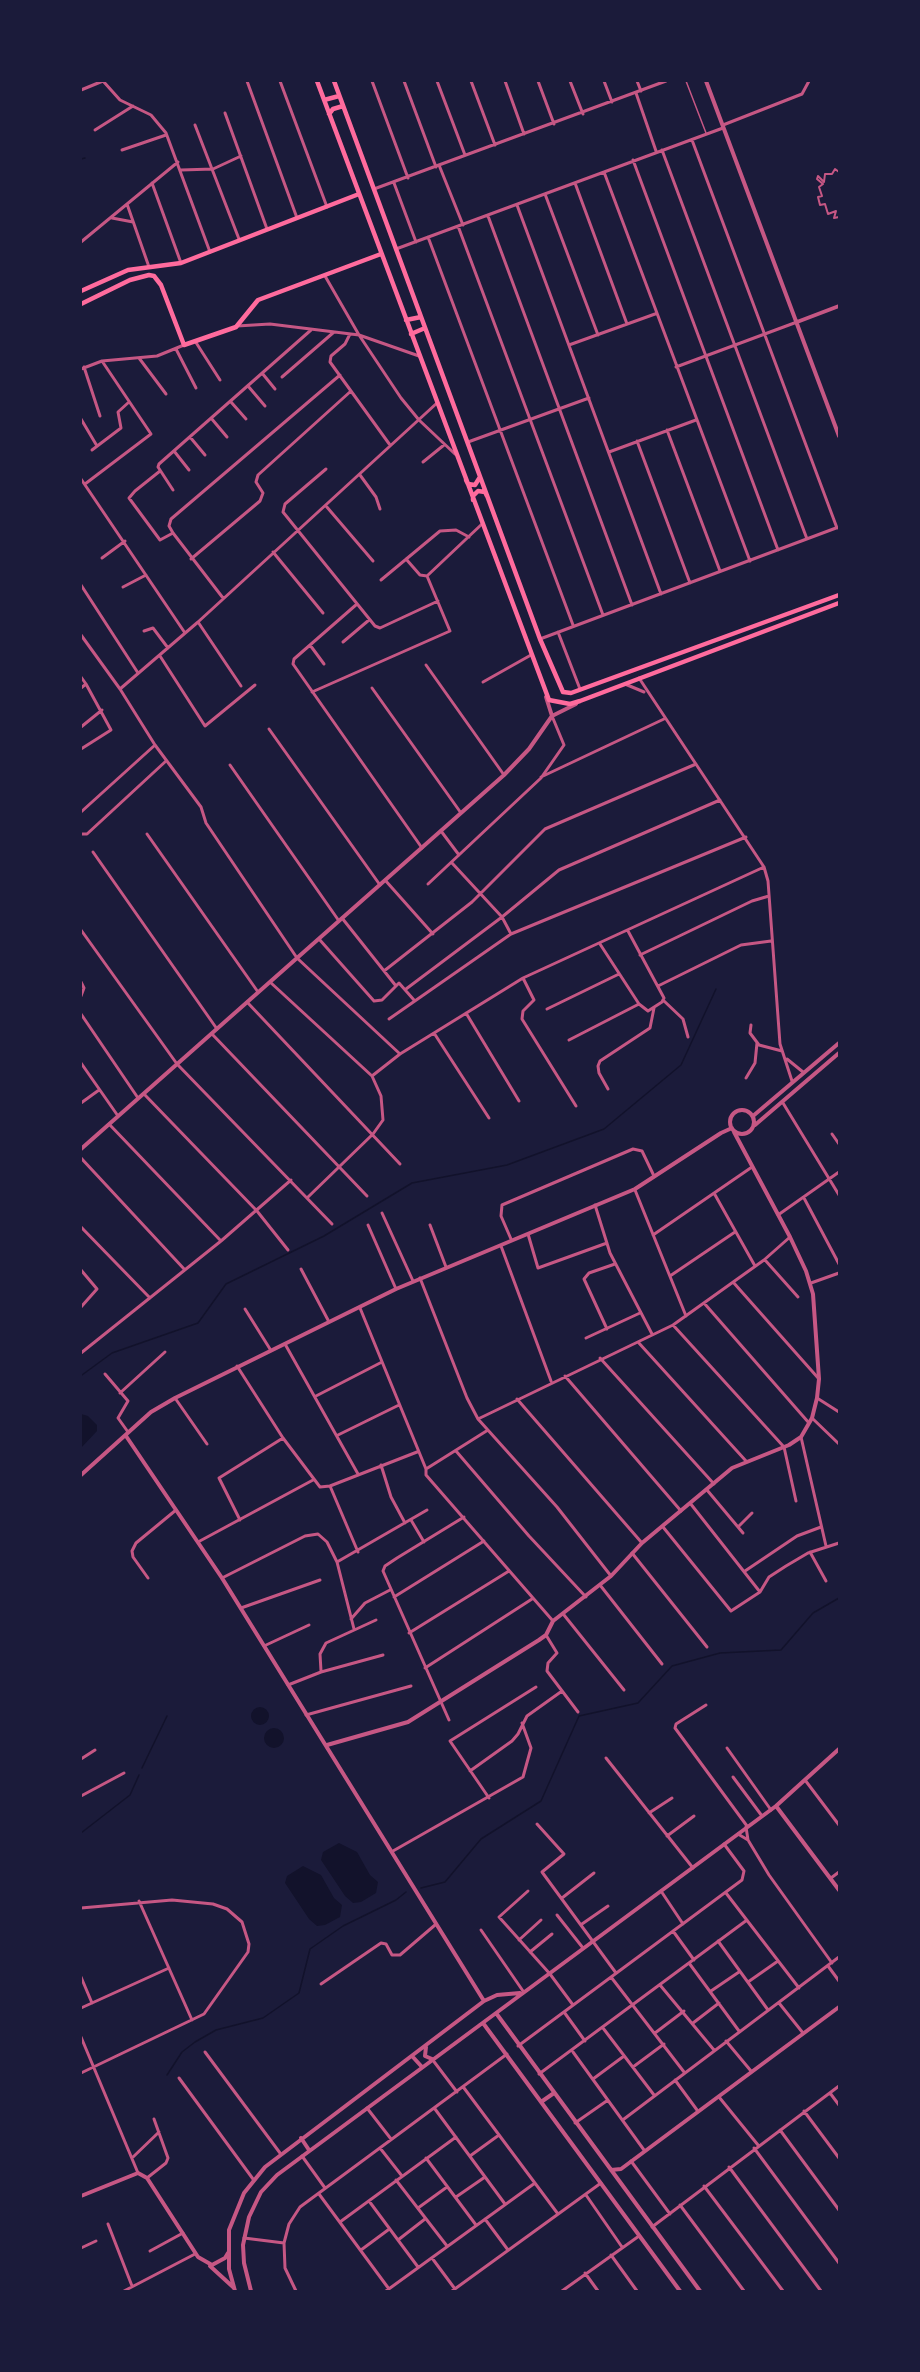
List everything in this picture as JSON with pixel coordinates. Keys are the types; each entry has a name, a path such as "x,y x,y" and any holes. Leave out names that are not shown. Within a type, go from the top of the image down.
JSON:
{"main road":[{"path":"316,81 546,696 553,703 570,704 580,701 839,603"},
{"path":"334,81 540,639 563,692 572,693 581,690 839,595"},
{"path":"324,100 339,96"},
{"path":"329,114 333,109 343,106"},
{"path":"81,291 119,273 181,263 298,220 359,194"},
{"path":"81,304 143,276 154,276 159,281 184,345 236,327 258,300 381,254"},
{"path":"406,320 421,317"},
{"path":"411,334 425,328"},
{"path":"464,477 468,483 475,485 481,479 479,472"},
{"path":"473,502 473,496 478,491 484,492 488,498"}],"street":[{"path":"81,90 103,81 120,100 151,115 166,134 210,252"},
{"path":"247,81 298,220"},
{"path":"280,81 327,207"},
{"path":"372,81 408,177"},
{"path":"404,81 460,225 603,615"},
{"path":"437,81 465,156"},
{"path":"471,81 495,145"},
{"path":"504,81 524,134"},
{"path":"538,81 554,124"},
{"path":"570,81 583,114"},
{"path":"604,81 612,102"},
{"path":"638,81 641,91"},
{"path":"374,189 583,114 666,81"},
{"path":"706,81 839,436"},
{"path":"396,249 707,134 802,94 809,81"},
{"path":"636,93 657,152"},
{"path":"95,130 133,106"},
{"path":"225,113 268,231"},
{"path":"195,125 240,241"},
{"path":"122,150 166,134"},
{"path":"540,639 838,527 692,140"},
{"path":"662,150 807,539"},
{"path":"181,170 213,169 241,156"},
{"path":"633,160 778,550"},
{"path":"81,242 178,162"},
{"path":"839,172 835,169 832,174 825,174 824,182 818,176 817,179 823,184 819,187 822,196 818,198 820,205 825,204 828,214 836,212 834,218 839,217"},
{"path":"604,172 750,561"},
{"path":"152,183 181,263"},
{"path":"394,183 416,242"},
{"path":"575,183 627,324"},
{"path":"545,194 598,335"},
{"path":"127,204 148,267"},
{"path":"517,205 661,594"},
{"path":"488,216 632,605"},
{"path":"110,218 133,222"},
{"path":"428,237 573,625"},
{"path":"325,276 359,335 419,420 455,454"},
{"path":"676,367 839,306"},
{"path":"569,345 656,314"},
{"path":"236,327 270,324 359,335 419,356"},
{"path":"172,533 160,540 129,498 174,451 311,330"},
{"path":"282,377 334,332"},
{"path":"350,334 348,340 330,357 330,362 391,446"},
{"path":"195,341 220,380"},
{"path":"99,416 83,368 102,361 139,358 184,345"},
{"path":"176,349 196,388"},
{"path":"139,358 166,394"},
{"path":"84,485 150,436 150,430 102,361"},
{"path":"262,373 275,389"},
{"path":"223,598 172,533 169,526 171,519 340,375"},
{"path":"248,386 264,406"},
{"path":"191,559 260,501 263,493 256,482 258,476 351,391"},
{"path":"468,442 589,398"},
{"path":"231,401 246,419"},
{"path":"92,450 121,428 118,411 129,402"},
{"path":"120,689 198,622 437,404"},
{"path":"211,418 227,437"},
{"path":"81,419 97,446"},
{"path":"609,452 696,420"},
{"path":"667,430 720,571"},
{"path":"190,437 205,455"},
{"path":"637,441 690,583"},
{"path":"423,462 444,445"},
{"path":"174,451 189,470"},
{"path":"159,469 173,490"},
{"path":"326,469 283,508 296,531 369,620 375,626 381,627 438,601"},
{"path":"360,475 376,497 380,509"},
{"path":"81,479 185,633"},
{"path":"326,506 373,561"},
{"path":"427,576 482,524"},
{"path":"381,580 442,530 459,531 469,537"},
{"path":"102,558 125,542"},
{"path":"273,552 323,613"},
{"path":"406,559 420,575 427,576"},
{"path":"123,587 146,575"},
{"path":"312,692 450,631 427,576"},
{"path":"81,585 138,673"},
{"path":"357,604 294,659 294,667 422,848"},
{"path":"343,642 369,620"},
{"path":"198,622 241,686"},
{"path":"144,631 153,628 168,648"},
{"path":"558,632 581,690"},
{"path":"81,635 83,642 120,689 166,761 201,807 206,823 297,958 400,1054"},
{"path":"310,645 324,664"},
{"path":"483,682 531,655"},
{"path":"159,656 205,726 255,685"},
{"path":"426,665 504,775"},
{"path":"81,677 111,727 111,732 81,749"},
{"path":"639,678 646,692 746,837 764,867 769,896 782,1051 792,1081"},
{"path":"624,683 646,692"},
{"path":"81,688 86,684"},
{"path":"372,688 461,813"},
{"path":"428,884 541,778 564,745 546,696"},
{"path":"81,1149 504,775 529,749 552,716 580,701"},
{"path":"81,728 102,710"},
{"path":"541,778 664,719"},
{"path":"269,729 380,885"},
{"path":"82,809 155,745"},
{"path":"81,834 87,834 166,761"},
{"path":"384,971 433,934 481,893 539,833 696,764"},
{"path":"230,765 340,920 396,986"},
{"path":"406,989 502,917 559,870 720,800"},
{"path":"441,831 459,855"},
{"path":"147,834 258,993"},
{"path":"390,1019 511,934 746,837"},
{"path":"93,852 217,1029"},
{"path":"452,863 502,917 511,934"},
{"path":"372,1076 400,1054 523,978 764,867"},
{"path":"385,880 433,934"},
{"path":"640,955 752,901 769,896"},
{"path":"81,930 177,1064 332,1224"},
{"path":"628,931 658,986 663,1000 682,1019 688,1037"},
{"path":"319,939 371,999 379,1001 399,983 414,1000"},
{"path":"658,986 741,945 771,941"},
{"path":"600,944 639,1004 646,1011 654,1008 663,1000"},
{"path":"547,1009 619,974"},
{"path":"523,978 533,1002 523,1011 522,1019 576,1106"},
{"path":"270,982 372,1076 381,1096 384,1111 383,1120 373,1134 307,1198"},
{"path":"81,996 82,983"},
{"path":"247,1002 321,1083 400,1164"},
{"path":"569,1040 639,1004"},
{"path":"608,1089 598,1073 597,1066 600,1061 650,1028 654,1008"},
{"path":"466,1012 519,1101"},
{"path":"81,1014 138,1098"},
{"path":"750,1025 750,1033 757,1042 768,1049 782,1051"},
{"path":"434,1033 489,1118"},
{"path":"212,1034 340,1165 367,1196"},
{"path":"746,1078 755,1063 757,1042"},
{"path":"753,1116 839,1043"},
{"path":"738,1141 742,1135 750,1131 839,1053"},
{"path":"784,1056 803,1072"},
{"path":"81,1063 118,1116"},
{"path":"81,1103 99,1090"},
{"path":"144,1094 257,1211 288,1250"},
{"path":"783,1103 839,1195"},
{"path":"327,1745 395,1728 440,1704 546,1635 554,1622 611,1576 642,1543 732,1468 784,1447 801,1437 811,1421 818,1398 815,1311 811,1283 790,1237 738,1141 732,1128 731,1117 739,1111 746,1111 753,1116 755,1125"},
{"path":"109,1124 221,1241"},
{"path":"81,1475 151,1412 175,1398 396,1288 635,1189 655,1178 720,1133 732,1128"},
{"path":"732,1128 742,1135"},
{"path":"832,1134 839,1144"},
{"path":"511,1239 501,1216 502,1205 633,1149 642,1151 655,1178"},
{"path":"81,1158 185,1270"},
{"path":"653,1235 752,1167"},
{"path":"778,1215 839,1172"},
{"path":"81,1353 221,1241 291,1180"},
{"path":"635,1189 686,1316"},
{"path":"714,1193 755,1266"},
{"path":"804,1198 839,1264"},
{"path":"595,1205 615,1264 652,1334"},
{"path":"382,1213 413,1281"},
{"path":"368,1225 396,1288"},
{"path":"430,1226 446,1267"},
{"path":"81,1227 150,1298"},
{"path":"528,1232 538,1268 608,1243"},
{"path":"670,1276 735,1232"},
{"path":"478,1419 564,1375 673,1325 764,1260 790,1237"},
{"path":"500,1244 551,1382"},
{"path":"764,1260 798,1297"},
{"path":"607,1329 584,1279 588,1273 615,1264"},
{"path":"301,1269 328,1320"},
{"path":"81,1270 95,1285 96,1292 81,1307"},
{"path":"811,1283 839,1273"},
{"path":"420,1278 466,1398 478,1419 556,1507 611,1576"},
{"path":"732,1282 819,1379"},
{"path":"704,1303 745,1353 811,1421 839,1443"},
{"path":"359,1306 429,1480 464,1517 554,1622"},
{"path":"244,1309 270,1349"},
{"path":"586,1338 640,1313"},
{"path":"673,1325 784,1447 796,1501"},
{"path":"284,1342 358,1474"},
{"path":"638,1342 746,1461"},
{"path":"120,1393 165,1352"},
{"path":"600,1358 714,1484"},
{"path":"316,1396 382,1362"},
{"path":"237,1366 283,1438 320,1487 330,1486 417,1451"},
{"path":"105,1374 128,1403 118,1418 241,1608 484,2001"},
{"path":"564,1375 681,1510"},
{"path":"175,1398 207,1444"},
{"path":"818,1398 839,1412"},
{"path":"517,1399 642,1543"},
{"path":"835,1408 839,1404"},
{"path":"338,1435 399,1406"},
{"path":"426,1468 488,1430"},
{"path":"801,1437 826,1546"},
{"path":"240,1520 219,1478 283,1438"},
{"path":"456,1451 529,1536 586,1597"},
{"path":"381,1466 391,1497 405,1523"},
{"path":"198,1542 313,1480"},
{"path":"330,1486 358,1552"},
{"path":"707,1490 743,1533"},
{"path":"690,1503 760,1592"},
{"path":"148,1578 133,1557 132,1551 136,1544 176,1510"},
{"path":"337,1562 358,1552 427,1510"},
{"path":"738,1527 752,1513"},
{"path":"449,1720 383,1575 385,1566 464,1517"},
{"path":"411,1520 423,1542"},
{"path":"663,1527 726,1608 732,1610 760,1592 769,1577 810,1552 839,1543"},
{"path":"745,1571 797,1536 821,1527"},
{"path":"222,1578 315,1533 327,1542 337,1562 354,1629"},
{"path":"394,1598 484,1542"},
{"path":"810,1552 826,1581"},
{"path":"632,1553 707,1647"},
{"path":"409,1633 509,1571"},
{"path":"241,1608 320,1580"},
{"path":"600,1585 662,1664"},
{"path":"351,1619 365,1603 390,1590"},
{"path":"425,1668 532,1599"},
{"path":"564,1614 624,1690"},
{"path":"321,1672 322,1647 376,1620"},
{"path":"264,1646 309,1625"},
{"path":"546,1635 557,1653 546,1665 547,1671 578,1712"},
{"path":"288,1684 321,1672 384,1655"},
{"path":"306,1715 411,1686"},
{"path":"489,1798 450,1741 536,1687"},
{"path":"470,1771 512,1741 527,1716 562,1691"},
{"path":"706,1705 676,1724 675,1728 746,1827 748,1840 769,1875 832,1963"},
{"path":"393,1851 514,1784 525,1774 531,1748 522,1723"},
{"path":"727,1748 771,1810"},
{"path":"81,1759 95,1750"},
{"path":"251,2291 244,2263 244,2238 249,2217 261,2192 309,2150 771,1810 837,1751 839,1757"},
{"path":"606,1758 693,1868"},
{"path":"81,1796 124,1773"},
{"path":"733,1777 762,1816"},
{"path":"805,1780 837,1818 839,1825"},
{"path":"650,1813 672,1798"},
{"path":"776,1806 839,1890"},
{"path":"668,1836 694,1816"},
{"path":"537,1824 564,1854 542,1872 595,1941 616,1973"},
{"path":"738,1834 748,1840"},
{"path":"518,2046 742,1880 744,1871 723,1844"},
{"path":"830,1878 839,1872"},
{"path":"562,1898 594,1873"},
{"path":"528,1891 499,1917 550,1974 573,2005"},
{"path":"662,1891 684,1924"},
{"path":"726,1893 799,1988"},
{"path":"81,1908 139,1901 172,1900 213,1904 227,1909 242,1922 247,1934 248,1952 204,2014 81,2073"},
{"path":"139,1901 192,2021"},
{"path":"582,1924 608,1906"},
{"path":"557,1915 584,1949"},
{"path":"519,1940 541,1920"},
{"path":"540,2074 747,1920"},
{"path":"321,1984 381,1943 386,1944 392,1955 400,1955 435,1925"},
{"path":"481,1930 522,1992"},
{"path":"673,1931 694,1960"},
{"path":"530,1952 552,1934"},
{"path":"718,1941 768,2010"},
{"path":"624,2119 839,1957"},
{"path":"748,1982 778,1961"},
{"path":"689,1963 739,2031"},
{"path":"828,1966 839,1981"},
{"path":"81,2008 169,1968"},
{"path":"711,1992 739,1972"},
{"path":"81,1977 92,2003"},
{"path":"611,1977 684,2072"},
{"path":"660,1985 684,2011 714,2050"},
{"path":"234,2290 228,2251 234,2213 253,2179 280,2153 484,2001 498,1995 522,1992"},
{"path":"498,1995 503,1998 505,2007"},
{"path":"693,2023 719,2003"},
{"path":"779,2003 803,2033"},
{"path":"611,2170 621,2169 697,2110 839,2007"},
{"path":"656,2033 684,2011"},
{"path":"564,2012 585,2041"},
{"path":"496,2013 700,2291"},
{"path":"483,2023 680,2291"},
{"path":"603,2028 654,2095"},
{"path":"81,2037 138,2173 147,2178 195,2254 234,2290"},
{"path":"726,2041 751,2071"},
{"path":"633,2067 664,2044"},
{"path":"426,2046 425,2056 432,2059 457,2092"},
{"path":"573,2051 624,2119 644,2150"},
{"path":"205,2052 280,2153"},
{"path":"296,2291 285,2268 284,2243 293,2216 325,2188 464,2088 507,2054"},
{"path":"412,2056 422,2067"},
{"path":"593,2079 624,2056"},
{"path":"179,2078 253,2179"},
{"path":"675,2080 697,2110"},
{"path":"652,2227 839,2086"},
{"path":"464,2088 558,2214"},
{"path":"541,2102 554,2093"},
{"path":"830,2093 839,2105"},
{"path":"718,2095 758,2145"},
{"path":"575,2123 608,2100"},
{"path":"367,2108 391,2139"},
{"path":"435,2109 505,2204"},
{"path":"804,2111 839,2158"},
{"path":"147,2178 166,2163 168,2158 154,2119"},
{"path":"780,2130 839,2210"},
{"path":"132,2158 159,2132"},
{"path":"470,2156 499,2135"},
{"path":"340,2222 456,2137"},
{"path":"301,2138 309,2150"},
{"path":"380,2148 402,2176"},
{"path":"754,2148 839,2263"},
{"path":"302,2156 325,2188"},
{"path":"426,2158 476,2225"},
{"path":"631,2161 670,2214"},
{"path":"729,2167 821,2291"},
{"path":"618,2179 621,2169"},
{"path":"81,2196 138,2173"},
{"path":"456,2197 485,2177"},
{"path":"396,2180 447,2246"},
{"path":"319,2194 388,2290 535,2183"},
{"path":"432,2258 454,2290 601,2183"},
{"path":"704,2186 783,2291"},
{"path":"418,2208 447,2187"},
{"path":"585,2194 622,2247"},
{"path":"369,2201 418,2267"},
{"path":"680,2205 744,2291"},
{"path":"398,2240 426,2219"},
{"path":"485,2219 508,2250"},
{"path":"108,2224 132,2286"},
{"path":"361,2250 389,2229"},
{"path":"150,2251 183,2233"},
{"path":"562,2291 639,2236"},
{"path":"244,2238 284,2243"},
{"path":"81,2248 96,2241"},
{"path":"207,2264 218,2263 228,2251"},
{"path":"124,2291 195,2254"},
{"path":"611,2255 637,2291"},
{"path":"585,2273 598,2291"}],"lane":[{"path":"686,81 707,134"}],"shaded area":[{"path":"81,1414 88,1416 97,1425 97,1431 81,1448"},
{"path":"256,1707 264,1707 269,1712 267,1723 256,1725 251,1720 251,1712"},
{"path":"274,1728 281,1731 284,1738 281,1745 274,1748 267,1745 264,1738 267,1731"},
{"path":"339,1843 357,1852 370,1875 378,1882 376,1893 361,1902 353,1903 345,1896 321,1860 323,1852"},
{"path":"303,1866 321,1875 334,1898 342,1905 340,1917 325,1925 317,1926 309,1919 285,1883 287,1876"}],"waterway":[{"path":"81,159 85,158"},
{"path":"82,1375 112,1353 198,1323 226,1284 324,1236 412,1183 507,1165 604,1129 681,1065 716,989"},
{"path":"421,1888 445,1882 481,1839 541,1801 579,1716 638,1703 672,1666 720,1653 781,1650 813,1613 839,1598"},
{"path":"142,1768 167,1716"},
{"path":"81,1833 130,1795 139,1775"},
{"path":"167,2075 182,2052 195,2042 216,2030 263,2018 299,1993 310,1949 343,1926 396,1900 406,1892"}]}
